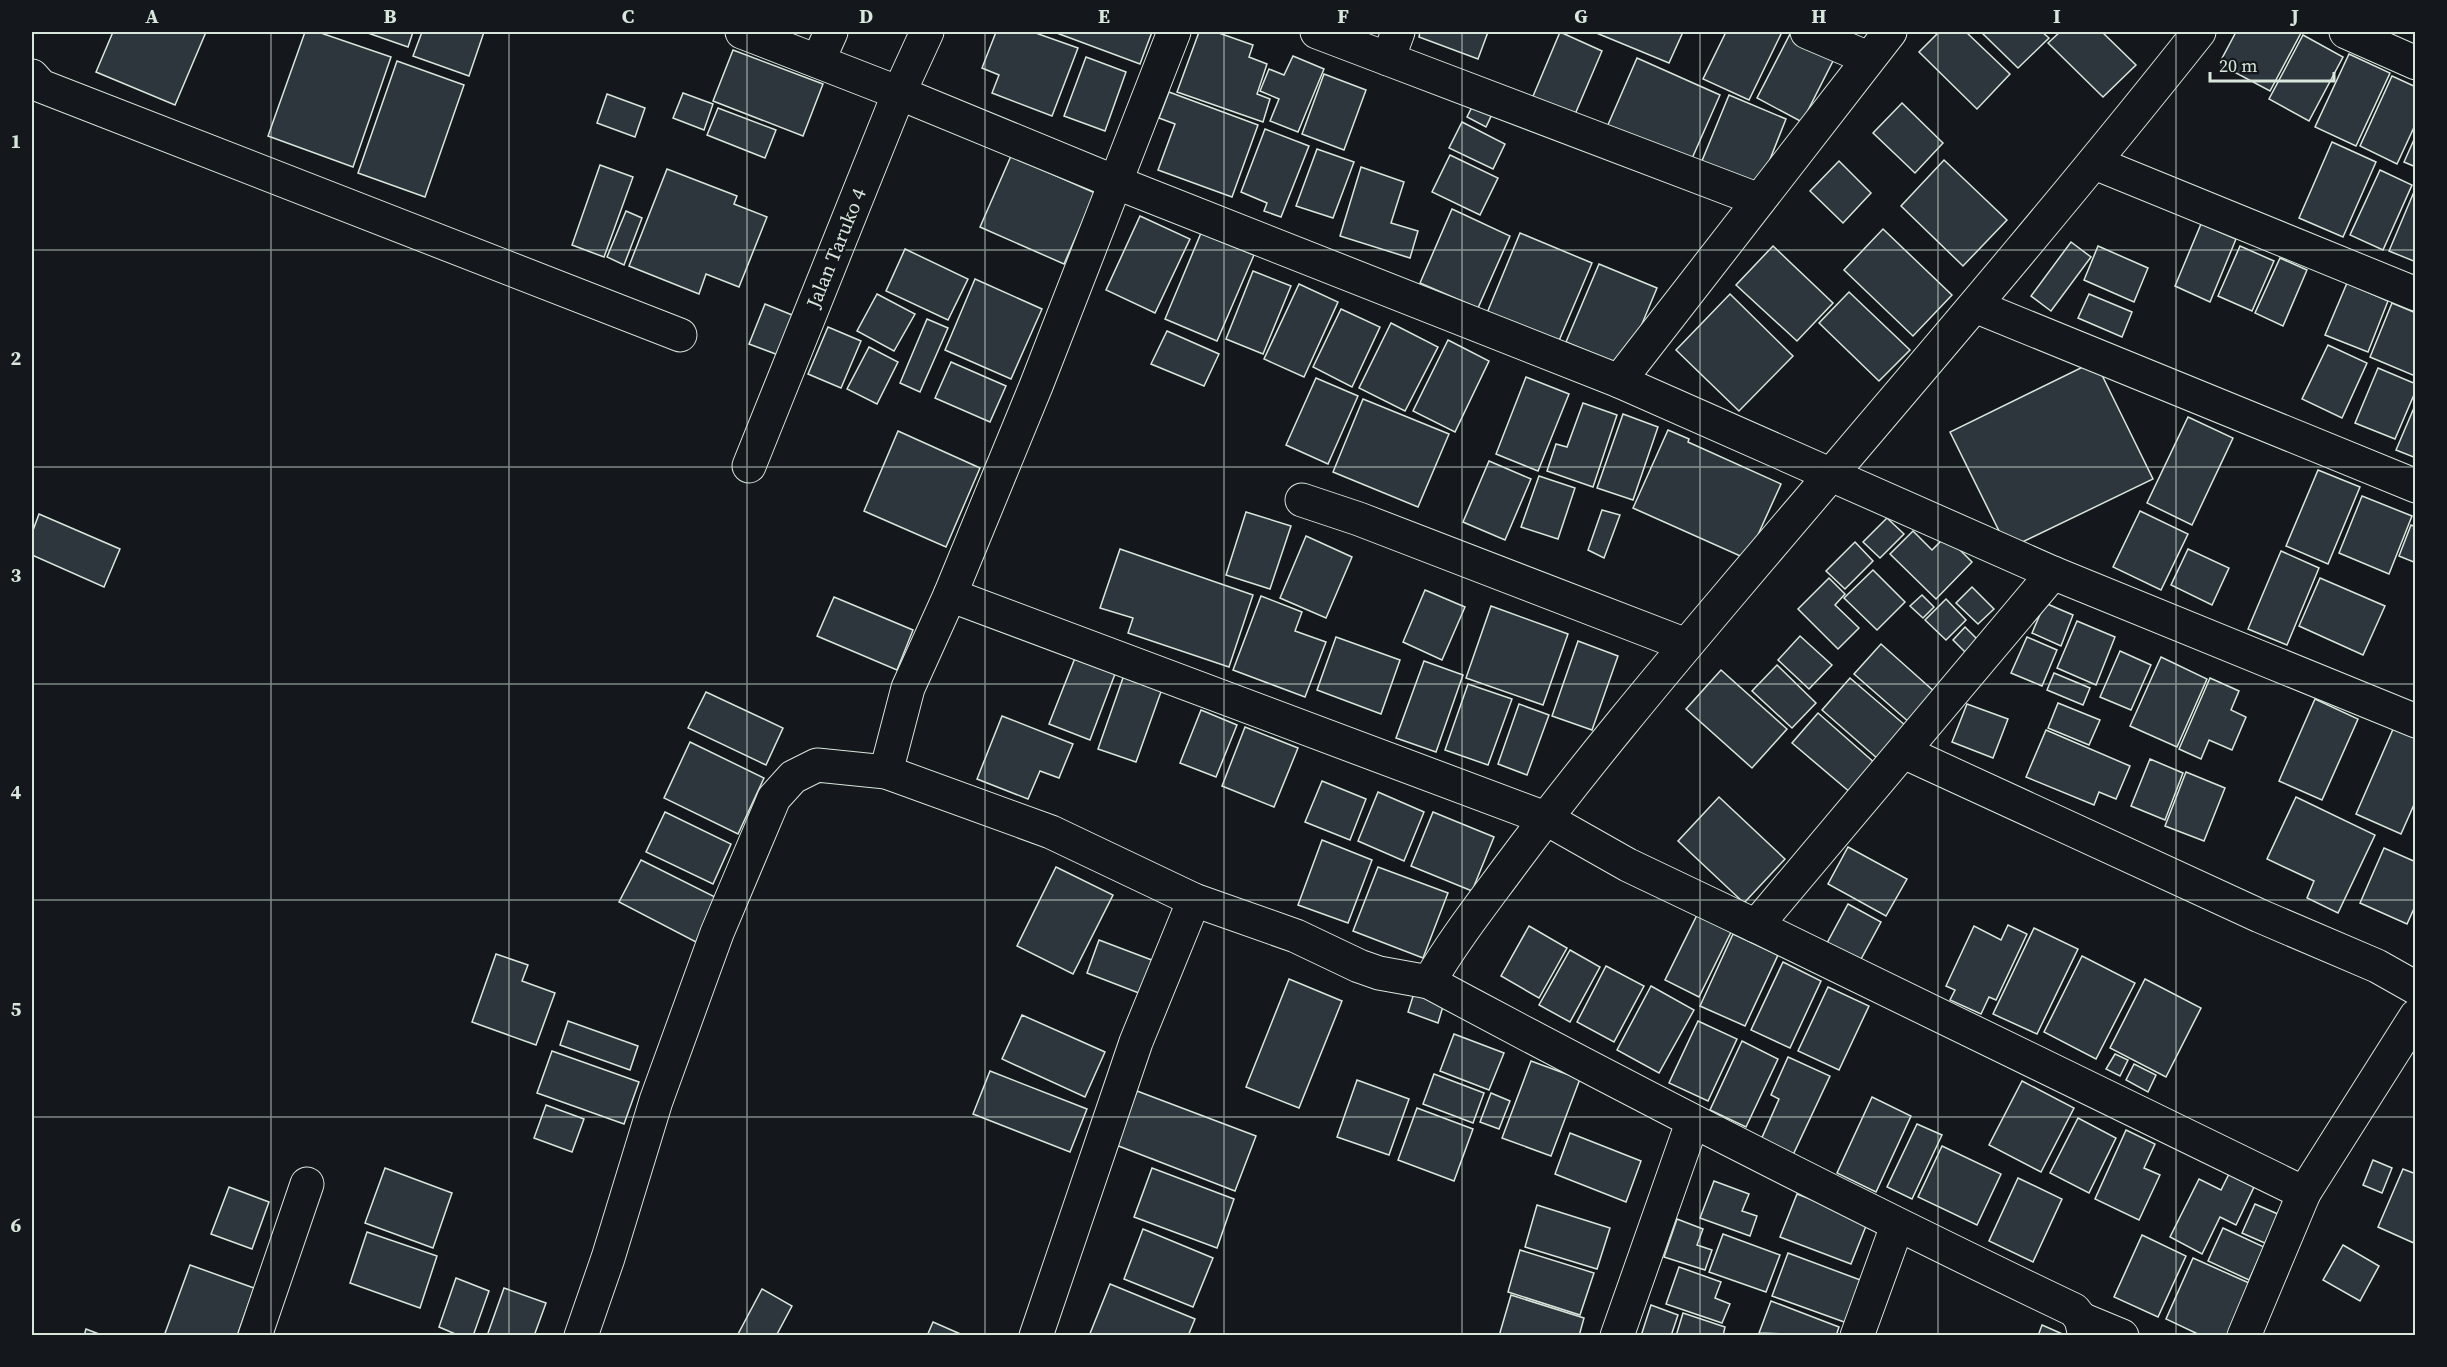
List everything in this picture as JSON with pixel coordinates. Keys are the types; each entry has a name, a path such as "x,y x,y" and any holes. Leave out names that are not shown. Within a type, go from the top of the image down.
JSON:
{"street":[{"path":"742,32 825,46 899,93 1115,182 1619,381 2053,573 2415,721"},
{"name":"Jalan Taruko 4","path":"748,466 899,93 927,32"},
{"path":"886,772 908,688 950,595 1036,386 1174,32"},
{"path":"1317,32 1393,45 1759,200"},
{"path":"1807,32 1868,58"},
{"path":"1619,381 1890,32"},
{"path":"1428,982 1444,955 1545,819 1686,645 2095,163 2199,32"},
{"path":"2346,32 2415,63"},
{"path":"32,76 41,86 680,335"},
{"path":"2095,163 2415,294"},
{"path":"1975,306 2415,486"},
{"path":"1302,500 1359,519 1686,645"},
{"path":"1756,926 2053,573"},
{"path":"950,595 1545,819 1628,865 2304,1193"},
{"path":"1904,752 2260,916 2377,966 2415,988"},
{"path":"580,1335 608,1258 656,1101 717,933 774,798 793,777 817,765 886,772 1051,832 1194,900 1296,936 1369,970 1428,982 1692,1123 1897,1226 2074,1310 2083,1327 2122,1335"},
{"path":"1036,1335 1136,1042 1194,900"},
{"path":"2244,1335 2304,1193 2415,1016"},
{"path":"1617,1335 1692,1123"},
{"path":"255,1335 307,1184"},
{"path":"1857,1335 1897,1226"}],"building":[{"path":"113,32 206,32 175,105 96,72"},
{"path":"305,32 318,32 391,57 353,167 268,136"},
{"path":"365,32 413,32 408,47"},
{"path":"422,32 484,32 469,76 413,56"},
{"path":"996,32 1033,32 1078,48 1052,116 992,93 999,75 982,68"},
{"path":"1054,32 1152,32 1140,64"},
{"path":"1199,32 1216,32 1253,45 1249,57 1267,64 1257,94 1270,99 1263,122 1177,92"},
{"path":"1420,32 1488,32 1478,59 1419,37"},
{"path":"1560,32 1602,51 1573,119 1531,101"},
{"path":"1594,32 1683,32 1669,63"},
{"path":"1726,32 1782,32 1749,100 1703,79"},
{"path":"1939,32 1966,32 2010,74 1977,109 1919,52"},
{"path":"1981,32 2042,32 2049,38 2018,68"},
{"path":"2060,32 2102,32 2136,65 2103,97 2048,43"},
{"path":"2236,32 2301,33 2270,91 2219,64"},
{"path":"1790,34 1835,57 1802,122 1757,98"},
{"path":"2303,35 2343,57 2309,121 2269,99"},
{"path":"733,50 823,84 803,136 713,101"},
{"path":"2349,54 2390,73 2356,146 2315,127"},
{"path":"1293,56 1324,69 1298,132 1270,121 1279,99 1260,91 1269,69 1284,75"},
{"path":"1086,57 1126,72 1105,131 1064,116"},
{"path":"1637,58 1720,95 1690,163 1607,127"},
{"path":"397,61 464,85 425,197 358,173"},
{"path":"1324,74 1366,90 1344,150 1302,134"},
{"path":"2392,76 2416,87 2416,123 2397,164 2360,146"},
{"path":"1169,92 1258,125 1232,197 1158,170 1175,124 1159,118"},
{"path":"683,93 713,104 704,130 673,118"},
{"path":"607,94 645,108 635,137 597,123"},
{"path":"1729,95 1786,119 1757,192 1699,168"},
{"path":"1474,103 1493,112 1486,127 1467,117"},
{"path":"1902,103 1943,143 1915,173 1873,133"},
{"path":"718,108 776,130 765,158 707,135"},
{"path":"1462,122 1505,144 1493,169 1449,148"},
{"path":"1265,129 1309,146 1281,217 1264,211 1267,203 1241,192"},
{"path":"2416,135 2416,167 2404,162"},
{"path":"2332,142 2376,162 2343,237 2299,218"},
{"path":"1317,149 1354,162 1333,218 1296,206"},
{"path":"1450,155 1498,178 1480,215 1432,192"},
{"path":"1011,156 1095,193 1064,264 980,227"},
{"path":"1944,160 2007,220 1963,266 1901,206"},
{"path":"1839,161 1871,193 1843,223 1810,191"},
{"path":"600,165 633,177 604,257 572,245"},
{"path":"1361,167 1404,182 1391,223 1418,231 1410,258 1340,236"},
{"path":"667,169 737,196 734,204 767,217 739,287 706,274 699,294 629,266"},
{"path":"2380,170 2412,185 2383,250 2350,235"},
{"path":"2416,187 2416,262 2389,251"},
{"path":"1452,209 1510,236 1478,308 1420,283"},
{"path":"626,211 642,218 624,265 607,257"},
{"path":"1140,216 1190,239 1155,313 1106,290"},
{"path":"2201,224 2236,239 2210,302 2175,286"},
{"path":"1883,229 1952,295 1913,336 1844,270"},
{"path":"1201,233 1254,255 1217,341 1165,319"},
{"path":"1520,233 1592,263 1558,343 1487,313"},
{"path":"2071,242 2091,257 2051,311 2031,296"},
{"path":"1773,246 1833,303 1797,341 1736,285"},
{"path":"2098,246 2148,268 2134,302 2084,280"},
{"path":"2240,246 2274,261 2252,311 2218,296"},
{"path":"905,249 968,279 948,320 886,291"},
{"path":"2280,258 2307,270 2283,326 2255,313"},
{"path":"1599,264 1657,288 1624,367 1566,342"},
{"path":"1253,271 1291,286 1263,354 1226,339"},
{"path":"975,279 1042,309 1011,379 945,350"},
{"path":"2347,283 2388,301 2368,352 2325,335"},
{"path":"1299,284 1338,302 1304,377 1264,359"},
{"path":"1849,292 1910,350 1879,381 1819,323"},
{"path":"877,294 915,314 894,351 857,331"},
{"path":"1730,294 1793,356 1739,411 1676,350"},
{"path":"2089,294 2132,312 2122,337 2078,318"},
{"path":"2392,303 2416,313 2415,376 2370,357"},
{"path":"765,304 797,317 781,356 749,344"},
{"path":"1341,309 1380,327 1352,387 1313,367"},
{"path":"927,319 948,328 920,392 900,383"},
{"path":"1391,323 1438,347 1405,411 1359,388"},
{"path":"828,327 861,341 841,388 808,374"},
{"path":"1167,331 1219,354 1204,386 1151,364"},
{"path":"1448,340 1489,361 1455,432 1413,411"},
{"path":"2328,345 2367,363 2342,418 2302,399"},
{"path":"869,347 898,362 877,404 847,389"},
{"path":"2095,361 2153,479 2008,549 1950,432"},
{"path":"951,362 1006,386 990,422 935,398"},
{"path":"2378,368 2416,384 2416,390 2395,439 2355,423"},
{"path":"1526,377 1569,394 1538,471 1496,454"},
{"path":"1316,378 1358,396 1328,464 1286,445"},
{"path":"1363,399 1449,434 1418,507 1333,472"},
{"path":"1583,403 1617,415 1593,487 1547,471 1556,444 1567,447"},
{"path":"2416,403 2416,458 2396,450"},
{"path":"1623,414 1658,427 1633,500 1597,488"},
{"path":"2188,417 2233,438 2192,525 2147,503"},
{"path":"1668,430 1689,439 1688,442 1781,484 1747,559 1633,508"},
{"path":"898,431 980,468 946,547 864,511"},
{"path":"1489,461 1531,479 1505,540 1463,522"},
{"path":"2318,470 2360,487 2328,564 2286,546"},
{"path":"1539,476 1575,488 1558,539 1521,527"},
{"path":"2362,496 2412,516 2389,574 2339,553"},
{"path":"1602,510 1620,515 1604,558 1588,550"},
{"path":"2140,511 2188,534 2161,590 2113,567"},
{"path":"1246,512 1291,526 1270,589 1226,575"},
{"path":"39,514 120,549 104,587 32,555 32,533"},
{"path":"1887,518 1904,534 1880,558 1863,542"},
{"path":"2411,525 2416,527 2416,563 2399,556"},
{"path":"1913,531 1932,550 1946,536 1972,562 1936,599 1890,554"},
{"path":"1306,536 1352,557 1326,618 1280,598"},
{"path":"1855,542 1873,561 1845,589 1826,571"},
{"path":"1120,549 1253,595 1229,667 1128,633 1133,618 1100,608"},
{"path":"2188,549 2229,568 2212,605 2171,585"},
{"path":"2281,551 2319,568 2287,645 2248,629"},
{"path":"1873,570 1905,602 1877,630 1844,598"},
{"path":"1829,578 1845,594 1835,605 1859,628 1838,649 1798,609"},
{"path":"2320,578 2385,606 2363,655 2299,626"},
{"path":"1972,587 1994,609 1978,624 1956,603"},
{"path":"1425,590 1465,607 1442,660 1403,642"},
{"path":"1922,595 1934,607 1923,618 1910,606"},
{"path":"1261,596 1302,612 1295,631 1326,642 1305,697 1233,670"},
{"path":"834,597 913,630 897,670 817,636"},
{"path":"1946,599 1966,620 1946,640 1925,620"},
{"path":"2045,603 2073,615 2061,646 2032,633"},
{"path":"1491,606 1568,634 1543,705 1466,678"},
{"path":"2077,621 2115,637 2096,685 2057,668"},
{"path":"1965,627 1977,639 1965,652 1953,640"},
{"path":"1800,636 1832,665 1809,689 1778,660"},
{"path":"1336,637 1400,660 1381,714 1317,690"},
{"path":"2027,637 2057,650 2042,686 2011,673"},
{"path":"1578,641 1618,656 1592,730 1552,716"},
{"path":"1881,644 1936,693 1910,723 1854,674"},
{"path":"2120,651 2151,665 2131,710 2100,697"},
{"path":"2161,657 2207,679 2177,747 2130,726"},
{"path":"1075,658 1115,674 1090,740 1049,724"},
{"path":"1424,661 1463,675 1436,752 1396,738"},
{"path":"1777,665 1816,703 1792,728 1752,691"},
{"path":"1721,670 1787,729 1752,768 1686,709"},
{"path":"2054,673 2090,688 2083,705 2047,690"},
{"path":"1124,675 1162,689 1136,762 1098,749"},
{"path":"1850,678 1906,726 1878,759 1822,710"},
{"path":"2210,678 2239,691 2231,710 2246,717 2232,750 2209,740 2201,759 2179,749"},
{"path":"1468,684 1512,699 1488,765 1445,750"},
{"path":"706,692 783,728 766,765 688,728"},
{"path":"2315,699 2358,719 2322,800 2279,781"},
{"path":"2058,703 2100,720 2089,745 2048,728"},
{"path":"1519,704 1549,715 1527,775 1498,764"},
{"path":"1967,704 2008,719 1993,758 1952,742"},
{"path":"1201,710 1237,725 1216,777 1180,763"},
{"path":"1818,713 1876,764 1851,793 1792,743"},
{"path":"1002,716 1073,744 1059,778 1040,771 1028,799 977,779"},
{"path":"1245,727 1298,748 1274,807 1222,786"},
{"path":"2394,727 2416,736 2416,800 2401,834 2356,814"},
{"path":"2046,730 2130,766 2116,799 2099,792 2094,805 2026,777"},
{"path":"690,742 764,778 738,834 664,798"},
{"path":"2150,759 2183,773 2165,820 2131,806"},
{"path":"2186,772 2225,788 2204,841 2165,826"},
{"path":"1322,781 1366,799 1350,840 1305,822"},
{"path":"1378,792 1424,812 1404,861 1358,841"},
{"path":"1719,797 1785,859 1744,903 1678,841"},
{"path":"2296,797 2375,835 2338,913 2307,898 2314,881 2267,859"},
{"path":"665,812 731,844 713,884 646,852"},
{"path":"1433,812 1494,837 1472,891 1411,866"},
{"path":"1322,840 1372,860 1348,923 1298,905"},
{"path":"1848,847 1907,879 1886,916 1828,884"},
{"path":"2384,848 2416,862 2416,904 2407,924 2360,903"},
{"path":"641,860 717,898 696,942 619,902"},
{"path":"1056,867 1113,895 1073,974 1017,946"},
{"path":"1378,867 1448,893 1423,958 1353,931"},
{"path":"1848,904 1881,922 1860,961 1827,943"},
{"path":"1701,907 1735,924 1699,997 1665,980"},
{"path":"2008,925 2027,934 1996,1000 1989,997 1981,1014 1950,1000 1955,990 1946,986 1974,926 2001,940"},
{"path":"1529,926 1567,948 1539,998 1501,976"},
{"path":"2034,928 2078,949 2037,1034 1993,1014"},
{"path":"1733,934 1778,955 1745,1026 1700,1006"},
{"path":"1099,940 1157,962 1144,995 1087,973"},
{"path":"1570,950 1600,967 1570,1022 1539,1005"},
{"path":"496,954 528,965 522,981 555,993 536,1045 472,1022"},
{"path":"2082,956 2135,983 2096,1059 2044,1032"},
{"path":"1783,962 1821,981 1790,1048 1751,1030"},
{"path":"1606,966 1644,986 1614,1042 1577,1022"},
{"path":"1289,979 1342,1001 1299,1108 1246,1087"},
{"path":"2145,979 2201,1008 2166,1077 2110,1048"},
{"path":"1651,986 1694,1010 1659,1073 1617,1050"},
{"path":"1416,987 1446,996 1438,1023 1408,1012"},
{"path":"1828,987 1869,1006 1839,1070 1798,1051"},
{"path":"1022,1015 1105,1052 1085,1097 1002,1059"},
{"path":"568,1021 638,1046 630,1070 560,1045"},
{"path":"1698,1021 1737,1039 1708,1101 1669,1083"},
{"path":"1454,1034 1504,1053 1489,1090 1440,1071"},
{"path":"1742,1041 1778,1059 1746,1127 1710,1110"},
{"path":"552,1051 639,1082 624,1124 537,1093"},
{"path":"2115,1054 2128,1060 2120,1076 2106,1069"},
{"path":"1788,1057 1830,1076 1792,1157 1760,1142 1779,1099 1771,1095"},
{"path":"1531,1061 1580,1079 1551,1156 1502,1138"},
{"path":"2134,1064 2156,1075 2148,1092 2126,1080"},
{"path":"990,1071 1087,1109 1070,1152 973,1114"},
{"path":"1434,1074 1484,1093 1473,1123 1423,1104"},
{"path":"1357,1080 1409,1099 1389,1155 1337,1137"},
{"path":"2022,1081 2074,1108 2041,1172 1989,1145"},
{"path":"1137,1091 1256,1136 1235,1191 1116,1145"},
{"path":"1491,1093 1510,1101 1499,1129 1480,1122"},
{"path":"1872,1097 1911,1116 1876,1192 1837,1173"},
{"path":"546,1105 584,1119 572,1152 534,1138"},
{"path":"1417,1108 1473,1129 1454,1181 1398,1160"},
{"path":"2078,1118 2116,1138 2089,1193 2050,1173"},
{"path":"1917,1124 1942,1135 1912,1199 1887,1187"},
{"path":"2126,1130 2155,1144 2144,1168 2160,1175 2139,1220 2095,1199"},
{"path":"1570,1133 1641,1161 1626,1202 1555,1174"},
{"path":"1942,1146 2001,1174 1977,1225 1918,1197"},
{"path":"2373,1160 2392,1168 2382,1193 2363,1185"},
{"path":"385,1168 452,1193 433,1248 365,1223"},
{"path":"1152,1168 1234,1199 1217,1248 1134,1217"},
{"path":"2403,1169 2416,1174 2416,1244 2378,1227"},
{"path":"2229,1174 2254,1187 2236,1225 2220,1217 2202,1254 2170,1237 2199,1179 2221,1190"},
{"path":"2018,1178 2062,1199 2033,1262 1989,1241"},
{"path":"1714,1181 1749,1194 1742,1211 1757,1216 1750,1236 1700,1218"},
{"path":"229,1187 269,1202 252,1249 211,1234"},
{"path":"1797,1194 1868,1221 1851,1264 1780,1237"},
{"path":"2255,1204 2280,1215 2267,1244 2242,1233"},
{"path":"1537,1205 1610,1228 1597,1269 1525,1247"},
{"path":"1677,1219 1703,1229 1697,1245 1712,1250 1705,1270 1664,1257"},
{"path":"2223,1228 2264,1247 2249,1280 2208,1261"},
{"path":"1143,1229 1213,1258 1193,1307 1124,1279"},
{"path":"367,1232 437,1256 420,1308 350,1283"},
{"path":"1723,1234 1780,1255 1766,1292 1709,1272"},
{"path":"2142,1235 2186,1256 2158,1317 2114,1297"},
{"path":"2343,1245 2379,1266 2360,1301 2323,1280"},
{"path":"1520,1250 1594,1273 1580,1315 1508,1292"},
{"path":"1788,1253 1863,1281 1847,1323 1772,1296"},
{"path":"2193,1258 2258,1287 2236,1336 2202,1336 2166,1319"},
{"path":"190,1265 254,1288 237,1336 164,1336"},
{"path":"1679,1267 1721,1282 1715,1298 1730,1304 1722,1323 1666,1304"},
{"path":"456,1278 489,1291 473,1336 460,1336 439,1327"},
{"path":"1110,1284 1195,1319 1188,1336 1089,1336"},
{"path":"504,1288 546,1303 534,1336 487,1336"},
{"path":"762,1289 792,1306 776,1336 737,1336"},
{"path":"1511,1295 1584,1318 1579,1336 1499,1336"},
{"path":"1771,1301 1839,1327 1836,1336 1759,1333"},
{"path":"1651,1305 1678,1315 1671,1336 1641,1336"},
{"path":"1683,1313 1725,1327 1723,1336 1676,1336"},
{"path":"933,1322 965,1336 927,1336"},
{"path":"2042,1325 2067,1336 2038,1336"},
{"path":"86,1329 104,1336 84,1336"}]}
